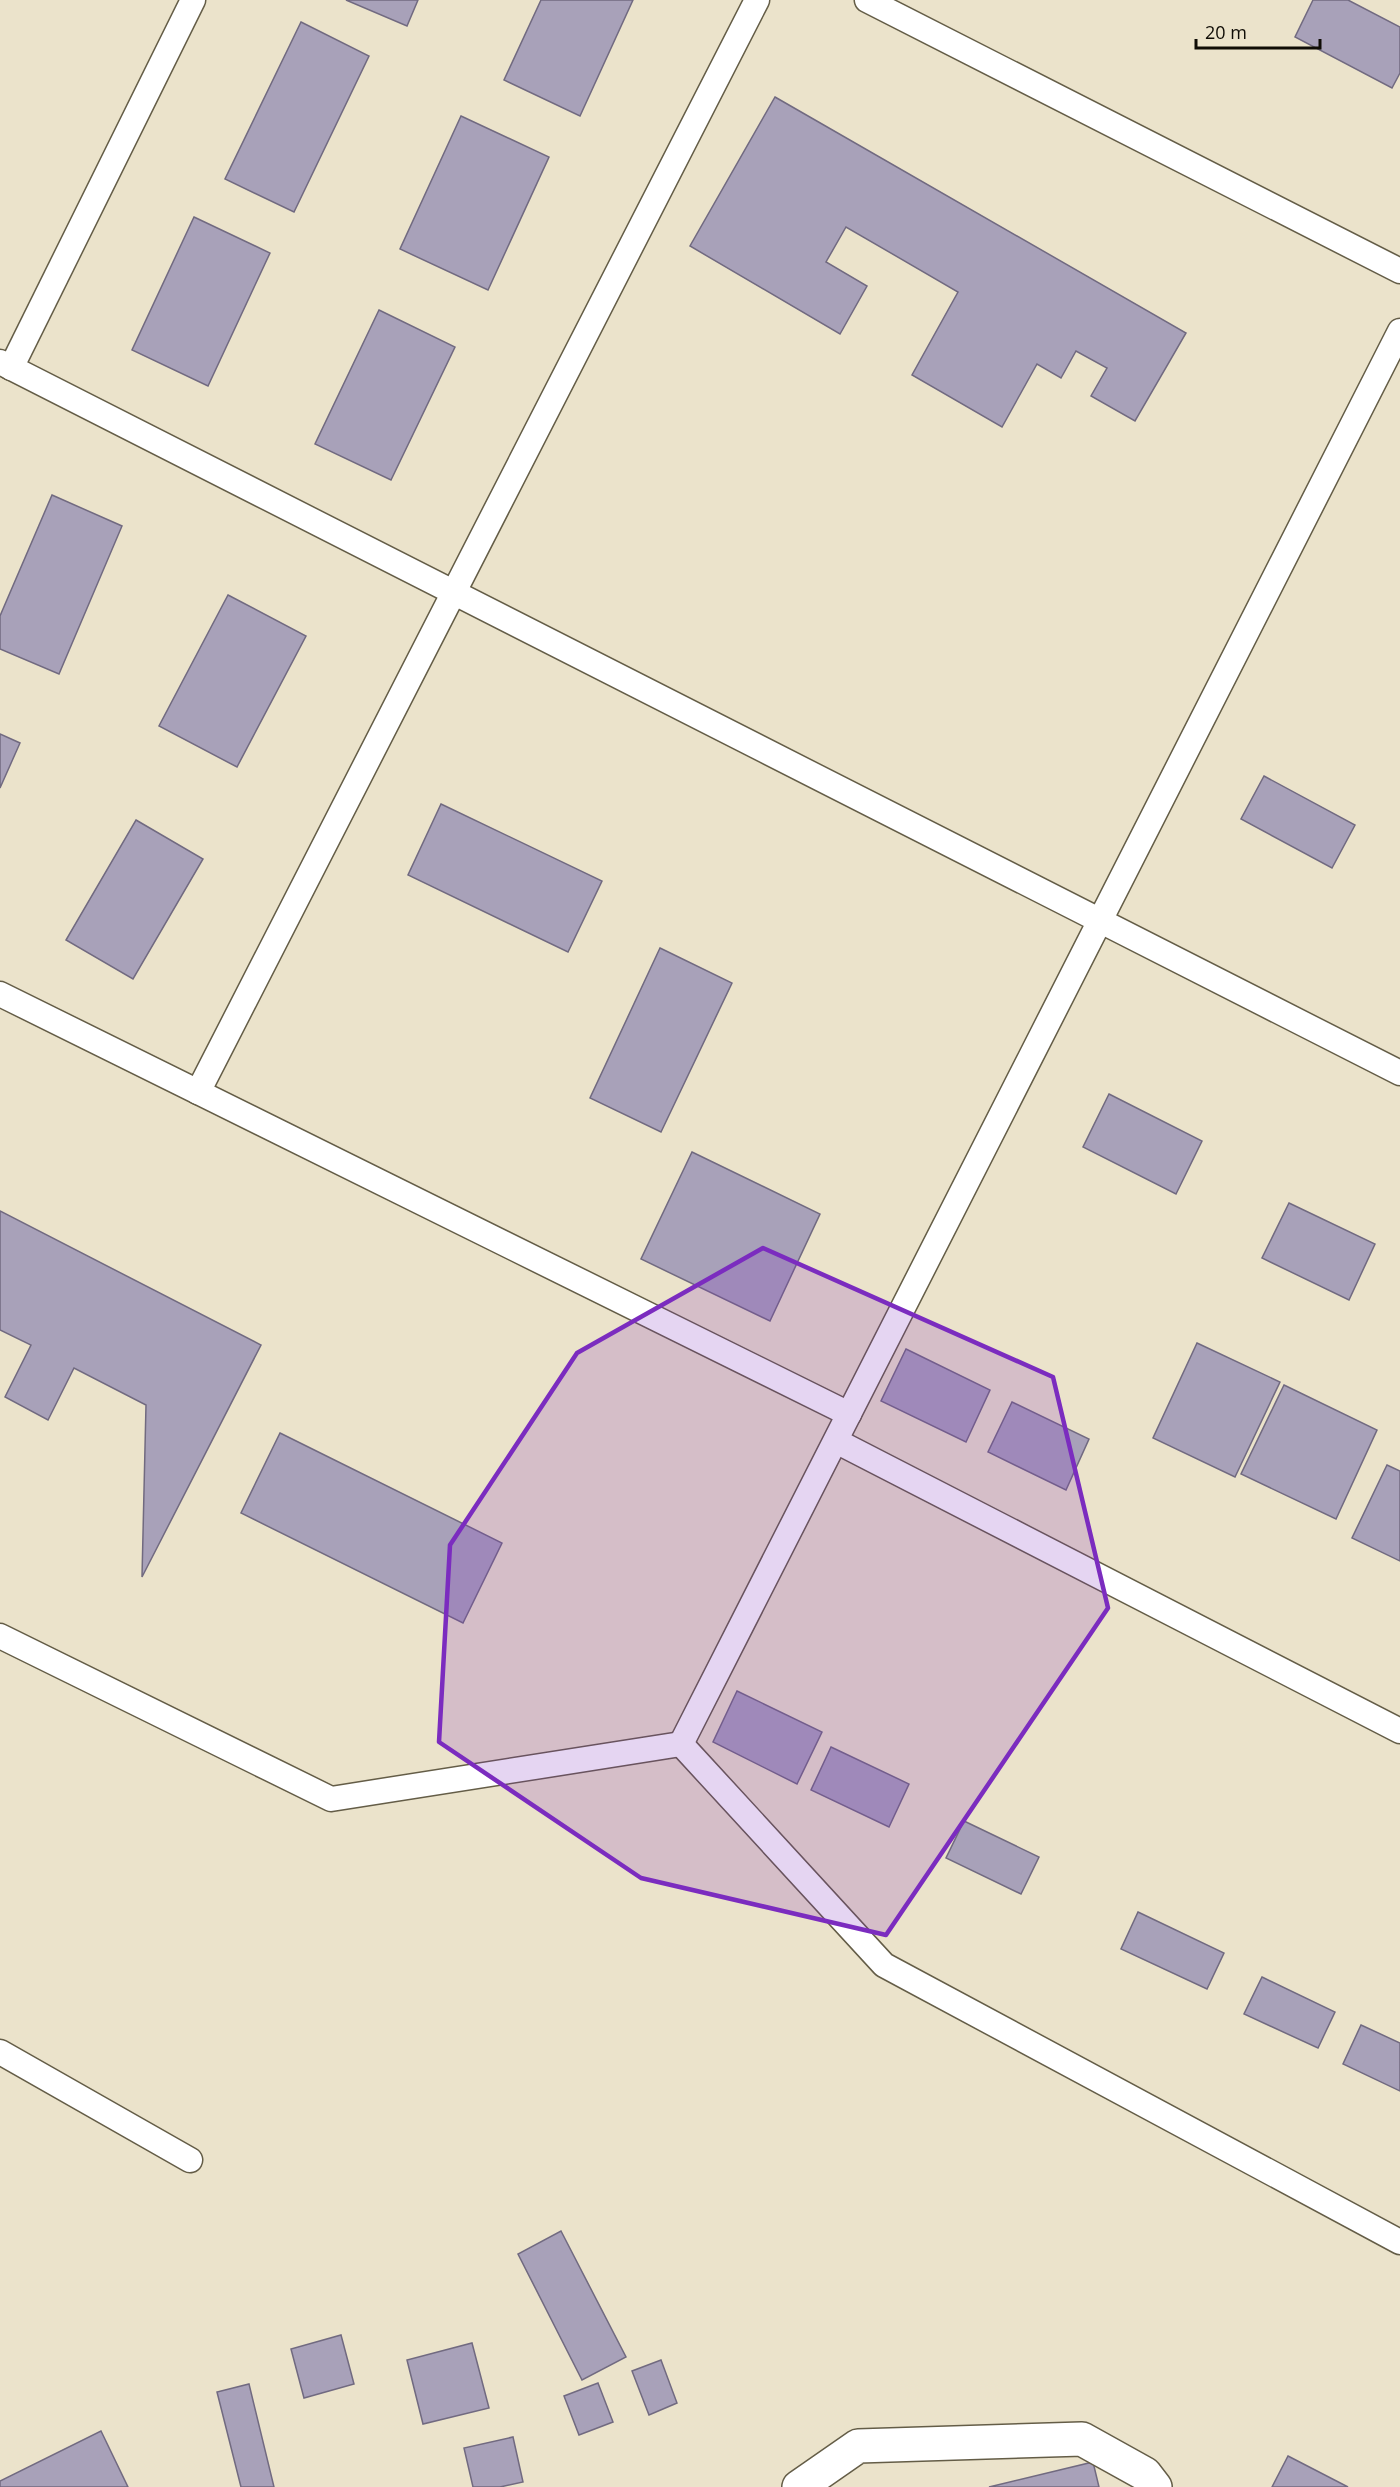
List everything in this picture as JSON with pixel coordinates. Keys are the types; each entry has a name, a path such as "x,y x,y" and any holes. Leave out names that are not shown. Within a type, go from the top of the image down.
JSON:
{"street":[{"path":"799,2487 858,2446 1082,2439 1144,2474 1155,2487"}],"lane":[{"path":"193,0 6,365 1400,1073"},
{"path":"198,1092 757,0"},
{"path":"867,0 1400,271"},
{"path":"681,1744 1400,330"},
{"path":"0,994 849,1414"},
{"path":"836,1441 1400,1731"},
{"path":"0,1636 331,1798 681,1744"},
{"path":"681,1744 884,1965 1400,2242"},
{"path":"0,2052 190,2160"}],"highlighted area":[{"path":"763,1248 1053,1377 1108,1608 886,1935 641,1878 439,1742 450,1545 577,1353"}],"building":[{"path":"346,0 418,0 407,26"},
{"path":"541,0 633,0 580,116 504,80"},
{"path":"1313,0 1348,0 1400,27 1400,73 1392,88 1295,37"},
{"path":"301,22 369,56 294,212 225,179"},
{"path":"775,97 1186,333 1135,421 1091,396 1107,368 1076,351 1061,378 1037,364 1002,427 912,375 958,292 846,227 826,262 867,286 840,334 690,246"},
{"path":"461,116 549,157 488,290 400,249"},
{"path":"194,217 270,253 208,386 132,350"},
{"path":"379,310 455,347 391,480 315,444"},
{"path":"52,495 122,526 59,674 0,649 0,616"},
{"path":"228,595 306,636 237,767 159,726"},
{"path":"0,734 20,743 0,788"},
{"path":"1264,776 1355,825 1332,868 1241,819"},
{"path":"441,804 602,881 568,952 408,875"},
{"path":"136,820 203,859 133,979 66,940"},
{"path":"660,948 732,983 661,1132 590,1098"},
{"path":"1109,1094 1202,1141 1176,1194 1083,1147"},
{"path":"692,1152 820,1214 770,1321 641,1259"},
{"path":"1289,1203 1375,1244 1349,1300 1262,1258"},
{"path":"0,1211 261,1345 142,1577 146,1405 74,1368 48,1420 5,1397 31,1345 0,1330"},
{"path":"1197,1343 1280,1382 1235,1477 1153,1438"},
{"path":"906,1349 990,1390 966,1442 881,1401"},
{"path":"1284,1385 1377,1430 1336,1519 1241,1474"},
{"path":"1012,1402 1089,1439 1066,1490 988,1452"},
{"path":"280,1433 502,1543 463,1623 241,1513"},
{"path":"1387,1465 1400,1471 1400,1561 1352,1538"},
{"path":"737,1691 822,1732 797,1784 713,1742"},
{"path":"831,1747 909,1784 889,1827 811,1790"},
{"path":"964,1821 1039,1857 1021,1894 946,1858"},
{"path":"1138,1912 1224,1953 1207,1989 1121,1949"},
{"path":"1262,1977 1335,2012 1318,2048 1244,2014"},
{"path":"1361,2025 1400,2043 1400,2091 1343,2064"},
{"path":"561,2231 626,2357 582,2380 518,2254"},
{"path":"341,2335 354,2384 304,2398 291,2349"},
{"path":"472,2343 489,2408 423,2424 407,2360"},
{"path":"661,2360 677,2403 649,2415 632,2371"},
{"path":"598,2383 613,2422 579,2435 564,2396"},
{"path":"249,2384 274,2487 241,2487 217,2392"},
{"path":"101,2431 128,2487 0,2487 0,2481"},
{"path":"513,2437 523,2482 500,2487 473,2487 464,2448"},
{"path":"1288,2456 1348,2487 1272,2487"},
{"path":"1093,2462 1099,2487 989,2487"}]}
